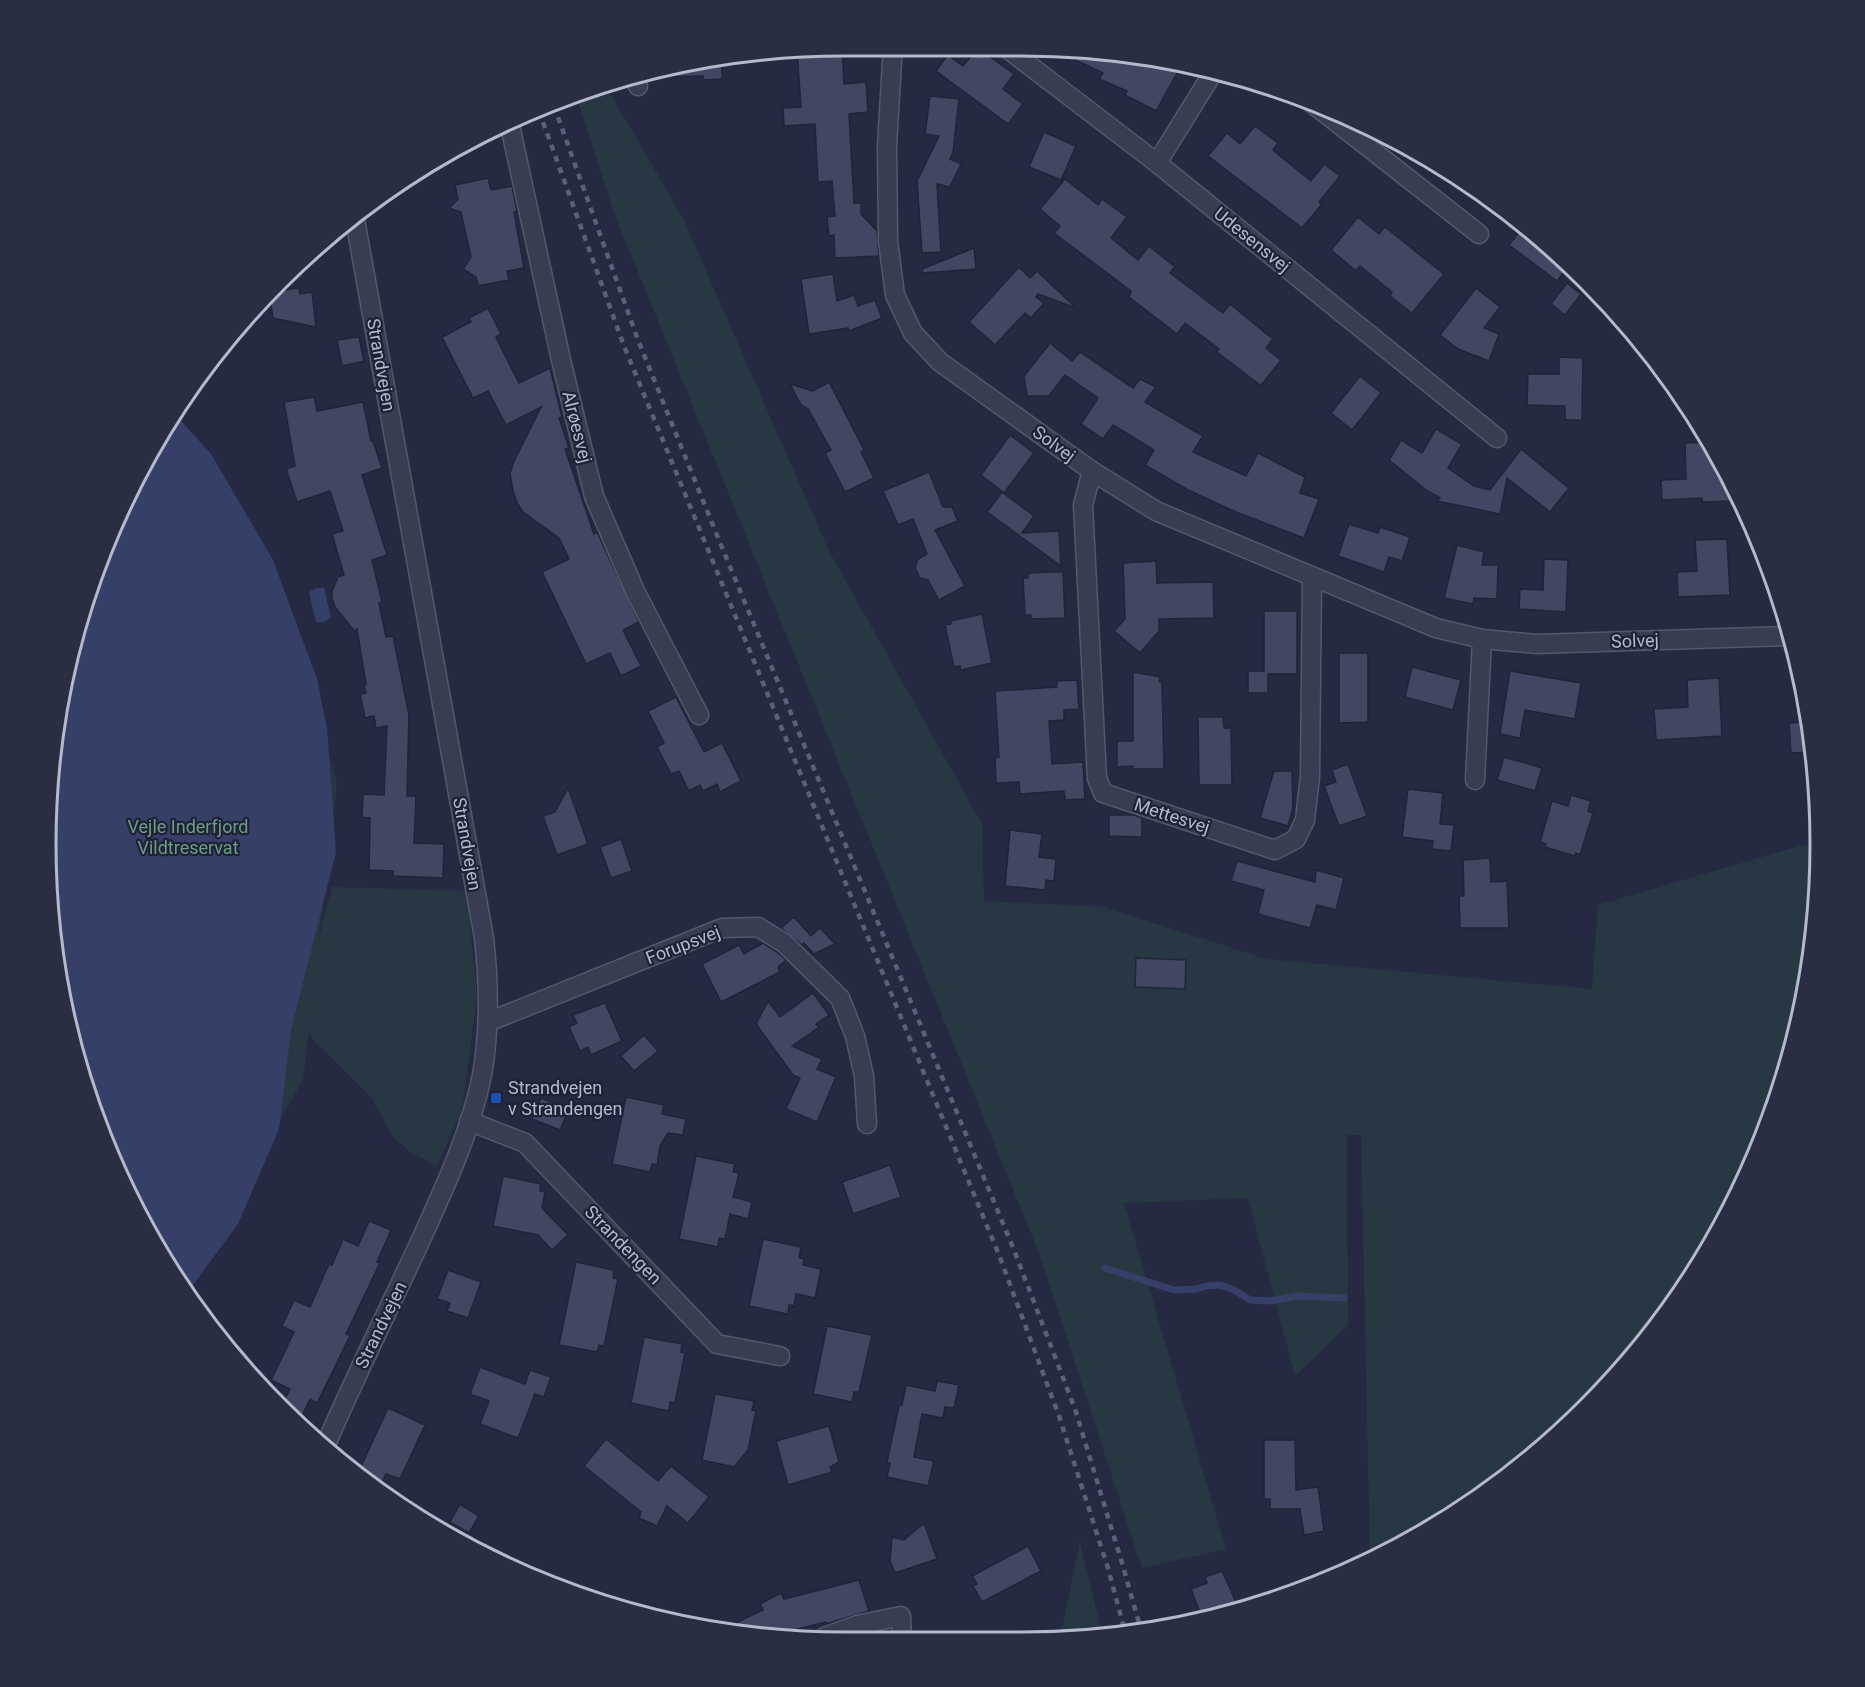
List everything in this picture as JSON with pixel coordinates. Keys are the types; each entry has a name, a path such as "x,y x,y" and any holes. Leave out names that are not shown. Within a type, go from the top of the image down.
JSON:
{"street":[{"name":"Solvej","path":"892,56 887,146 888,241 895,295 913,333 940,362 1092,471 1156,511 1436,628 1482,639 1537,644 1782,636"},
{"name":"Udesensvej","path":"1017,56 1157,163 1497,438"},
{"path":"1157,163 1209,79"},
{"path":"1333,120 1479,234"},
{"name":"Alrøesvej","path":"510,130 594,496 634,591 699,715"},
{"name":"Strandvejen","path":"328,1440 446,1184 469,1121 482,1073 488,1022 488,978 484,938 356,225"},
{"name":"Mettesvej","path":"1092,471 1083,505 1097,778 1103,793 1275,850 1296,839 1305,820 1310,776 1312,576"},
{"path":"1475,780 1482,639"},
{"name":"Forupsvej","path":"488,1022 722,928 758,927 784,943 840,998 855,1036 864,1076 867,1124"},
{"name":"Strandengen","path":"469,1121 525,1143 717,1344 780,1356"},
{"path":"838,1632 857,1625 901,1616 902,1632"}],"green space":[{"path":"609,91 683,218 829,551 982,824 984,901 1103,907 1267,959 1592,989 1598,905 1810,843 1803,946 1783,1047 1750,1145 1704,1238 1647,1323 1579,1401 1501,1469 1459,1499 1370,1550 1361,1135 1347,1135 1348,1325 1295,1376 1248,1198 1124,1203 1226,1549 1142,1568 1039,1253 614,213 578,101"},
{"name":"Vejle Inderfjord Vildtreservat","path":"270,557 337,783 319,937 332,887 467,891 477,997 462,1110 437,1166 410,1152 393,1137 372,1098 315,1042 309,1032 303,1080 187,1279 161,1238 115,1145 82,1047 62,946 57,895 56,829"},
{"path":"1080,1542 1100,1627 1062,1630"}],"water":[{"name":"Vejle Inderfjord Vildtreservat","path":"180,419 211,454 273,560 317,679 327,728 336,852 291,1030 279,1129 238,1224 192,1286 161,1238 137,1192 115,1145 97,1097 82,1047 71,997 62,946 57,895 57,792 62,741 82,640 115,542 161,449"},
{"path":"316,588 324,588 331,618 324,622 316,622 309,592"}],"building":[{"path":"843,56 844,84 866,82 868,112 849,114 854,203 861,203 861,214 877,231 879,256 835,258 834,235 829,236 827,217 835,216 832,181 818,182 815,124 784,126 783,108 801,107 797,57"},
{"path":"947,56 963,66 971,56 989,56 1014,74 1003,89 1023,104 1008,124 936,71"},
{"path":"1069,57 1124,62 1178,72 1156,111 1125,95 1127,91 1099,79 1103,73"},
{"path":"722,65 722,79 704,80 703,76 667,77"},
{"path":"930,96 959,99 953,152 950,159 961,164 950,187 937,184 941,252 922,253 917,181 939,136 925,134"},
{"path":"1255,126 1278,143 1273,150 1311,181 1324,164 1340,176 1319,202 1322,204 1302,228 1208,156 1227,133 1240,144"},
{"path":"1044,132 1076,146 1061,180 1029,167"},
{"path":"488,178 491,190 512,186 524,268 507,271 509,280 478,286 476,277 463,269 471,257 461,212 449,208 458,199 455,185"},
{"path":"1065,179 1098,205 1102,199 1127,217 1111,238 1138,260 1149,246 1175,267 1170,273 1223,313 1230,304 1273,339 1266,348 1281,360 1263,383 1260,385 1217,352 1219,349 1185,323 1177,334 1129,297 1131,291 1054,233 1060,226 1040,209"},
{"path":"1358,217 1379,234 1385,227 1444,274 1412,313 1390,296 1392,292 1360,266 1356,271 1331,250"},
{"path":"1519,233 1564,272 1557,281 1509,245"},
{"path":"974,248 976,269 923,273 922,269"},
{"path":"1019,267 1030,278 1037,271 1076,308 1038,294 1036,297 1044,303 1031,318 1025,313 995,345 969,322"},
{"path":"833,274 837,301 854,295 858,306 875,300 882,318 849,331 848,328 809,334 801,279"},
{"path":"1567,283 1581,294 1565,315 1551,304"},
{"path":"299,288 300,294 312,292 316,327 273,318 271,303 282,290"},
{"path":"1476,288 1500,307 1484,328 1499,334 1489,361 1458,349 1440,335"},
{"path":"488,308 501,334 496,337 519,383 550,368 562,417 559,418 569,448 565,449 594,534 597,532 639,622 623,630 641,666 621,676 610,653 586,664 542,572 569,559 559,538 523,512 513,491 510,473 514,461 541,407 506,425 488,391 473,398 442,337 471,322 469,318"},
{"path":"359,337 364,361 342,366 337,340"},
{"path":"1050,343 1072,361 1080,352 1133,388 1140,379 1156,387 1145,402 1203,436 1193,452 1246,476 1258,453 1305,477 1300,493 1319,499 1304,538 1236,512 1188,490 1145,465 1154,450 1113,425 1103,439 1081,424 1098,398 1065,375 1049,396 1027,396 1024,376"},
{"path":"1559,357 1583,358 1582,420 1565,420 1565,406 1527,405 1528,374 1559,374"},
{"path":"1360,376 1381,393 1352,430 1331,413"},
{"path":"829,382 864,450 861,452 874,478 845,492 825,453 831,450 808,409 801,405 790,384 813,391"},
{"path":"314,397 317,411 363,402 371,441 373,441 382,468 362,475 387,555 372,560 382,602 379,603 386,637 393,636 409,715 407,796 416,796 414,843 444,844 443,878 393,876 393,871 369,870 370,818 362,817 363,794 384,795 387,726 376,728 374,716 365,718 360,694 366,693 364,684 366,684 357,629 355,632 335,607 332,598 332,591 338,577 344,575 332,534 343,531 330,491 297,502 286,469 295,466 284,402"},
{"path":"1436,429 1462,444 1448,468 1474,486 1490,490 1521,449 1569,488 1550,512 1507,478 1500,514 1437,501 1440,498 1426,490 1389,460 1401,440 1422,453"},
{"path":"1010,435 1034,453 1004,493 981,475"},
{"path":"1699,442 1731,501 1702,502 1702,498 1662,500 1661,480 1686,479 1685,443"},
{"path":"929,472 943,507 952,507 958,521 935,530 965,586 939,600 928,580 920,578 915,568 918,559 927,554 913,519 898,525 883,491"},
{"path":"1002,492 1034,516 1022,533 1059,531 1061,566 987,512"},
{"path":"1349,524 1378,533 1380,527 1410,537 1402,561 1389,557 1384,572 1338,556"},
{"path":"1727,539 1730,595 1678,597 1677,572 1697,571 1695,540"},
{"path":"1457,545 1484,552 1482,565 1498,565 1497,599 1474,598 1473,604 1444,598"},
{"path":"1544,559 1568,560 1566,612 1519,609 1520,589 1543,590"},
{"path":"1156,561 1157,583 1213,582 1214,618 1159,619 1159,631 1140,653 1114,631 1125,619 1123,563"},
{"path":"1063,572 1065,618 1031,619 1031,615 1025,615 1023,578 1028,578 1028,573"},
{"path":"1264,611 1297,611 1297,674 1268,674 1268,693 1248,693 1248,671 1264,671"},
{"path":"982,614 992,663 961,670 960,666 954,667 945,625 951,624 950,621"},
{"path":"1339,653 1368,653 1368,722 1339,723"},
{"path":"1412,667 1461,680 1453,710 1405,697"},
{"path":"1510,671 1581,683 1575,719 1525,710 1520,738 1500,734"},
{"path":"1133,672 1160,677 1159,682 1162,682 1164,769 1117,767 1117,741 1133,741"},
{"path":"1719,678 1722,736 1656,740 1654,709 1688,707 1687,680"},
{"path":"1077,680 1079,709 1064,710 1064,720 1049,721 1052,764 1083,762 1085,799 1065,800 1064,791 1020,794 1019,782 996,783 995,758 999,757 995,691 1057,687 1057,681"},
{"path":"676,697 704,752 722,743 741,781 720,792 717,784 703,791 700,785 689,791 679,771 671,774 657,747 664,743 648,711"},
{"path":"1198,717 1223,717 1224,728 1231,728 1232,785 1199,785"},
{"path":"1800,722 1804,752 1791,753 1789,723"},
{"path":"1504,757 1542,768 1535,791 1497,780"},
{"path":"1348,764 1367,816 1339,826 1324,786 1336,782 1332,770"},
{"path":"1274,771 1292,771 1293,808 1288,826 1260,818"},
{"path":"568,788 588,844 557,855 543,816 555,812"},
{"path":"1408,789 1443,793 1440,824 1454,825 1451,851 1432,849 1433,841 1402,837"},
{"path":"1571,795 1591,801 1588,811 1593,813 1580,855 1576,853 1575,856 1545,847 1546,844 1540,842 1552,801 1568,806"},
{"path":"1109,815 1134,815 1142,818 1142,837 1109,836"},
{"path":"1010,830 1042,834 1039,857 1056,859 1054,881 1046,880 1045,890 1005,886"},
{"path":"621,839 632,871 611,878 600,847"},
{"path":"1490,858 1491,882 1507,881 1509,928 1460,928 1459,896 1464,896 1463,860"},
{"path":"1237,861 1315,882 1316,870 1344,878 1336,910 1317,905 1310,928 1258,914 1264,890 1231,881"},
{"path":"794,917 811,936 820,928 835,944 814,954 804,943 802,945 781,928"},
{"path":"763,943 786,960 778,967 780,972 721,1002 702,964 739,945 744,954"},
{"path":"1136,958 1186,960 1185,989 1135,987"},
{"path":"813,993 829,1015 816,1024 819,1027 792,1046 822,1059 817,1069 836,1077 817,1122 786,1109 800,1078 793,1075 756,1024 768,1001 780,1017"},
{"path":"605,1003 622,1041 591,1055 588,1047 580,1051 569,1027 577,1023 573,1015"},
{"path":"644,1035 658,1051 634,1071 621,1056"},
{"path":"626,1097 664,1105 662,1114 686,1119 683,1135 668,1133 660,1146 657,1165 652,1164 650,1172 612,1164"},
{"path":"541,1098 569,1109 560,1130 532,1119"},
{"path":"696,1156 735,1164 733,1172 739,1173 733,1197 752,1202 748,1219 730,1214 725,1239 719,1238 718,1247 679,1239"},
{"path":"890,1165 901,1197 853,1214 842,1182"},
{"path":"503,1176 541,1184 540,1191 545,1192 542,1208 568,1235 552,1250 538,1235 493,1226"},
{"path":"369,1221 391,1230 377,1262 380,1263 346,1334 350,1336 317,1403 310,1399 302,1416 285,1399 290,1389 271,1380 294,1332 282,1326 294,1300 310,1307 343,1239 358,1246"},
{"path":"763,1239 801,1247 799,1258 804,1259 803,1265 821,1269 815,1298 796,1294 794,1306 789,1305 788,1314 749,1306"},
{"path":"576,1262 614,1270 613,1278 618,1279 604,1346 599,1345 597,1352 559,1345"},
{"path":"448,1270 481,1282 468,1318 447,1311 450,1303 437,1299"},
{"path":"827,1326 872,1335 859,1392 854,1392 852,1402 813,1394"},
{"path":"644,1337 682,1344 681,1352 685,1353 675,1403 670,1402 669,1411 631,1403"},
{"path":"480,1367 525,1384 530,1370 551,1377 544,1397 535,1394 518,1438 480,1424 489,1401 470,1394"},
{"path":"937,1381 959,1385 954,1408 945,1407 943,1418 922,1414 914,1457 934,1461 928,1486 887,1477 890,1463 887,1462 906,1385 935,1391"},
{"path":"715,1394 754,1401 752,1410 756,1411 748,1450 734,1467 702,1460"},
{"path":"388,1408 425,1425 400,1479 386,1474 382,1482 361,1467"},
{"path":"829,1426 839,1462 830,1467 832,1472 788,1485 776,1441"},
{"path":"606,1439 658,1481 671,1466 709,1497 688,1523 667,1506 657,1526 639,1518 641,1512 584,1466"},
{"path":"1264,1440 1295,1440 1296,1490 1318,1487 1324,1531 1304,1535 1300,1509 1270,1509 1270,1499 1264,1499"},
{"path":"460,1504 479,1516 469,1533 450,1522"},
{"path":"924,1523 937,1559 895,1573 890,1561 892,1537 904,1540"},
{"path":"1028,1546 1041,1571 982,1602 973,1586 977,1584 972,1576"},
{"path":"1222,1571 1236,1602 1199,1611 1191,1589 1207,1583 1205,1577"},
{"path":"859,1580 869,1611 826,1624 826,1622 794,1630 734,1624 763,1610 760,1604 781,1593 784,1599"}],"waterway":[{"path":"1105,1268 1174,1290 1220,1285 1250,1300 1271,1301 1297,1296 1344,1298"}],"railway":[{"path":"555,110 638,340 1014,1250 1075,1409 1139,1622"},
{"path":"541,116 624,346 999,1255 1059,1416 1108,1568 1123,1625"}],"place":[{"name":"Strandvejen v Strandengen","path":"496,1098"}]}
